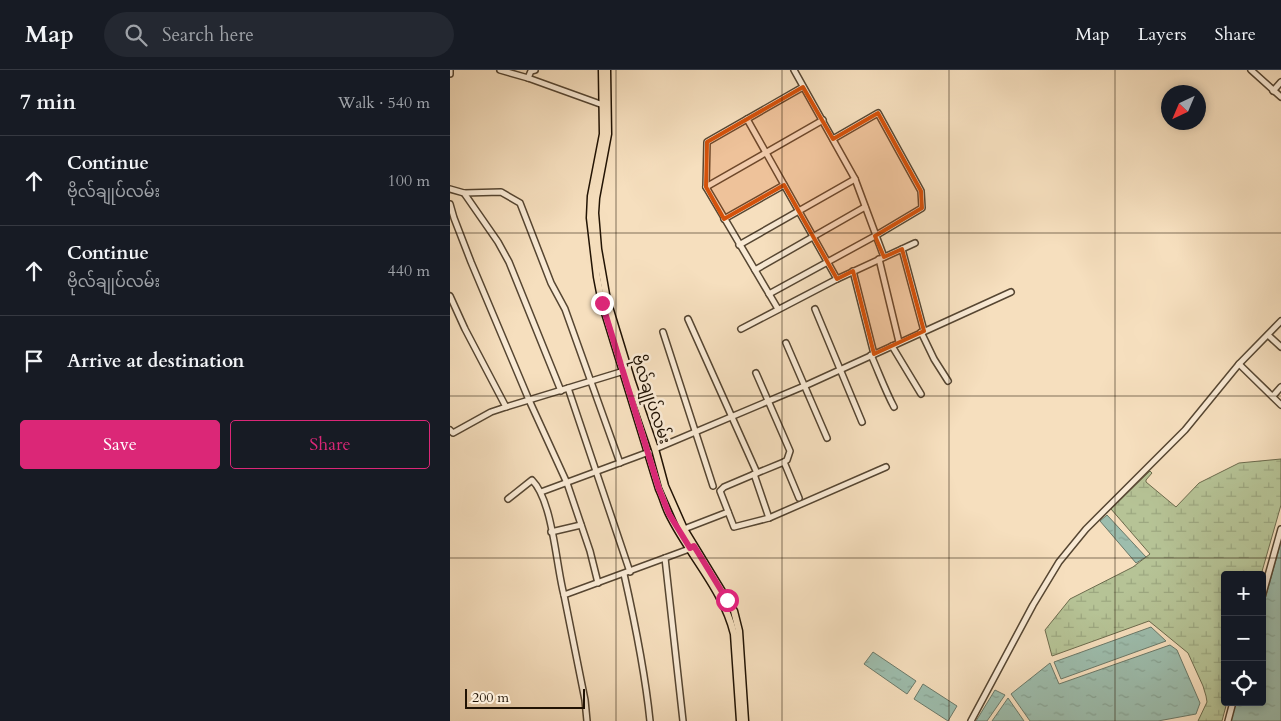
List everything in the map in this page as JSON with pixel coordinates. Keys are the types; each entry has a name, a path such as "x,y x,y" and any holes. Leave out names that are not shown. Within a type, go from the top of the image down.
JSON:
{"main road":[{"name":"ဗိုလ်ချုပ်လမ်း","path":"602,70 603,134 591,196 590,218 602,303 664,486 692,547 722,601 732,625 740,721"},
{"name":"ဗိုလ်ချုပ်လမ်း","path":"607,70 608,134 595,213 598,249 607,300 652,451 659,489 669,514 734,611 739,631 745,721"}],"street":[{"path":"500,70 528,78 603,106"},
{"path":"528,78 531,71 535,70"},
{"path":"794,70 855,179 881,258 899,342"},
{"path":"1251,70 1281,97"},
{"path":"1273,91 1281,82"},
{"path":"778,309 706,187 707,142 803,87"},
{"path":"769,294 922,208 921,191 878,113 833,139"},
{"path":"747,119 836,279"},
{"path":"706,187 823,120"},
{"path":"739,244 855,179"},
{"path":"724,219 784,185"},
{"path":"450,190 464,193 501,192 520,203 551,282 565,310 620,463"},
{"path":"464,193 498,242 509,262 561,390"},
{"path":"450,204 471,262 567,483 598,583"},
{"path":"755,270 865,207"},
{"path":"741,329 836,279 915,243"},
{"path":"902,249 922,332 934,359 948,380"},
{"path":"853,271 872,355 883,385 894,407"},
{"path":"541,492 652,451 733,417 1011,292"},
{"path":"450,296 506,407"},
{"path":"815,309 862,422"},
{"path":"688,319 733,417 755,474 769,518"},
{"path":"971,721 1033,605 1059,562 1086,529 1185,430 1238,364 1281,321"},
{"path":"662,332 713,486"},
{"path":"1268,335 1281,347"},
{"path":"786,343 827,438"},
{"path":"892,346 921,394"},
{"path":"1238,364 1281,405"},
{"path":"450,430 453,433 491,412 624,371"},
{"path":"756,373 790,451 787,460 784,462 720,491 732,524 736,528 769,518 886,467"},
{"path":"1273,396 1281,387"},
{"path":"568,388 630,572"},
{"path":"784,462 799,498"},
{"path":"508,499 532,480 541,492 582,681 588,721"},
{"path":"684,529 728,512"},
{"path":"551,532 581,524"},
{"path":"1266,583 1281,529"},
{"path":"564,596 692,547"},
{"path":"665,558 683,721"},
{"path":"624,574 638,636 650,721"},
{"path":"1228,721 1232,706"}],"highlighted area":[{"path":"803,87 833,139 878,113 921,191 922,208 875,236 884,257 902,249 924,331 874,354 853,271 837,279 784,185 724,219 706,187 707,142"}],"green space":[{"path":"1281,459 1281,505 1262,571 1221,571 1221,706 1226,706 1222,721 1198,721 1207,702 1203,686 1188,653 1149,621 1052,656 1045,630 1070,599 1133,567 1150,554 1111,509 1150,471 1152,473 1146,482 1176,507 1199,483 1239,463"}],"water":[{"path":"1107,515 1146,557 1136,563 1100,521"},
{"path":"1281,542 1281,721 1230,721 1234,706 1266,706 1266,596"},
{"path":"1151,627 1166,641 1061,679 1054,662"},
{"path":"1170,645 1177,650 1200,703 1196,714 1158,721 1030,721 1011,694 1050,663 1059,684"},
{"path":"873,652 916,681 907,694 864,664"},
{"path":"923,684 957,706 948,721 914,699"},
{"path":"995,690 1005,695 987,721 976,721"},
{"path":"1008,698 1024,721 992,721"}],"route":[{"path":"602,303 659,489 669,514 690,548 694,546 727,600"}]}
